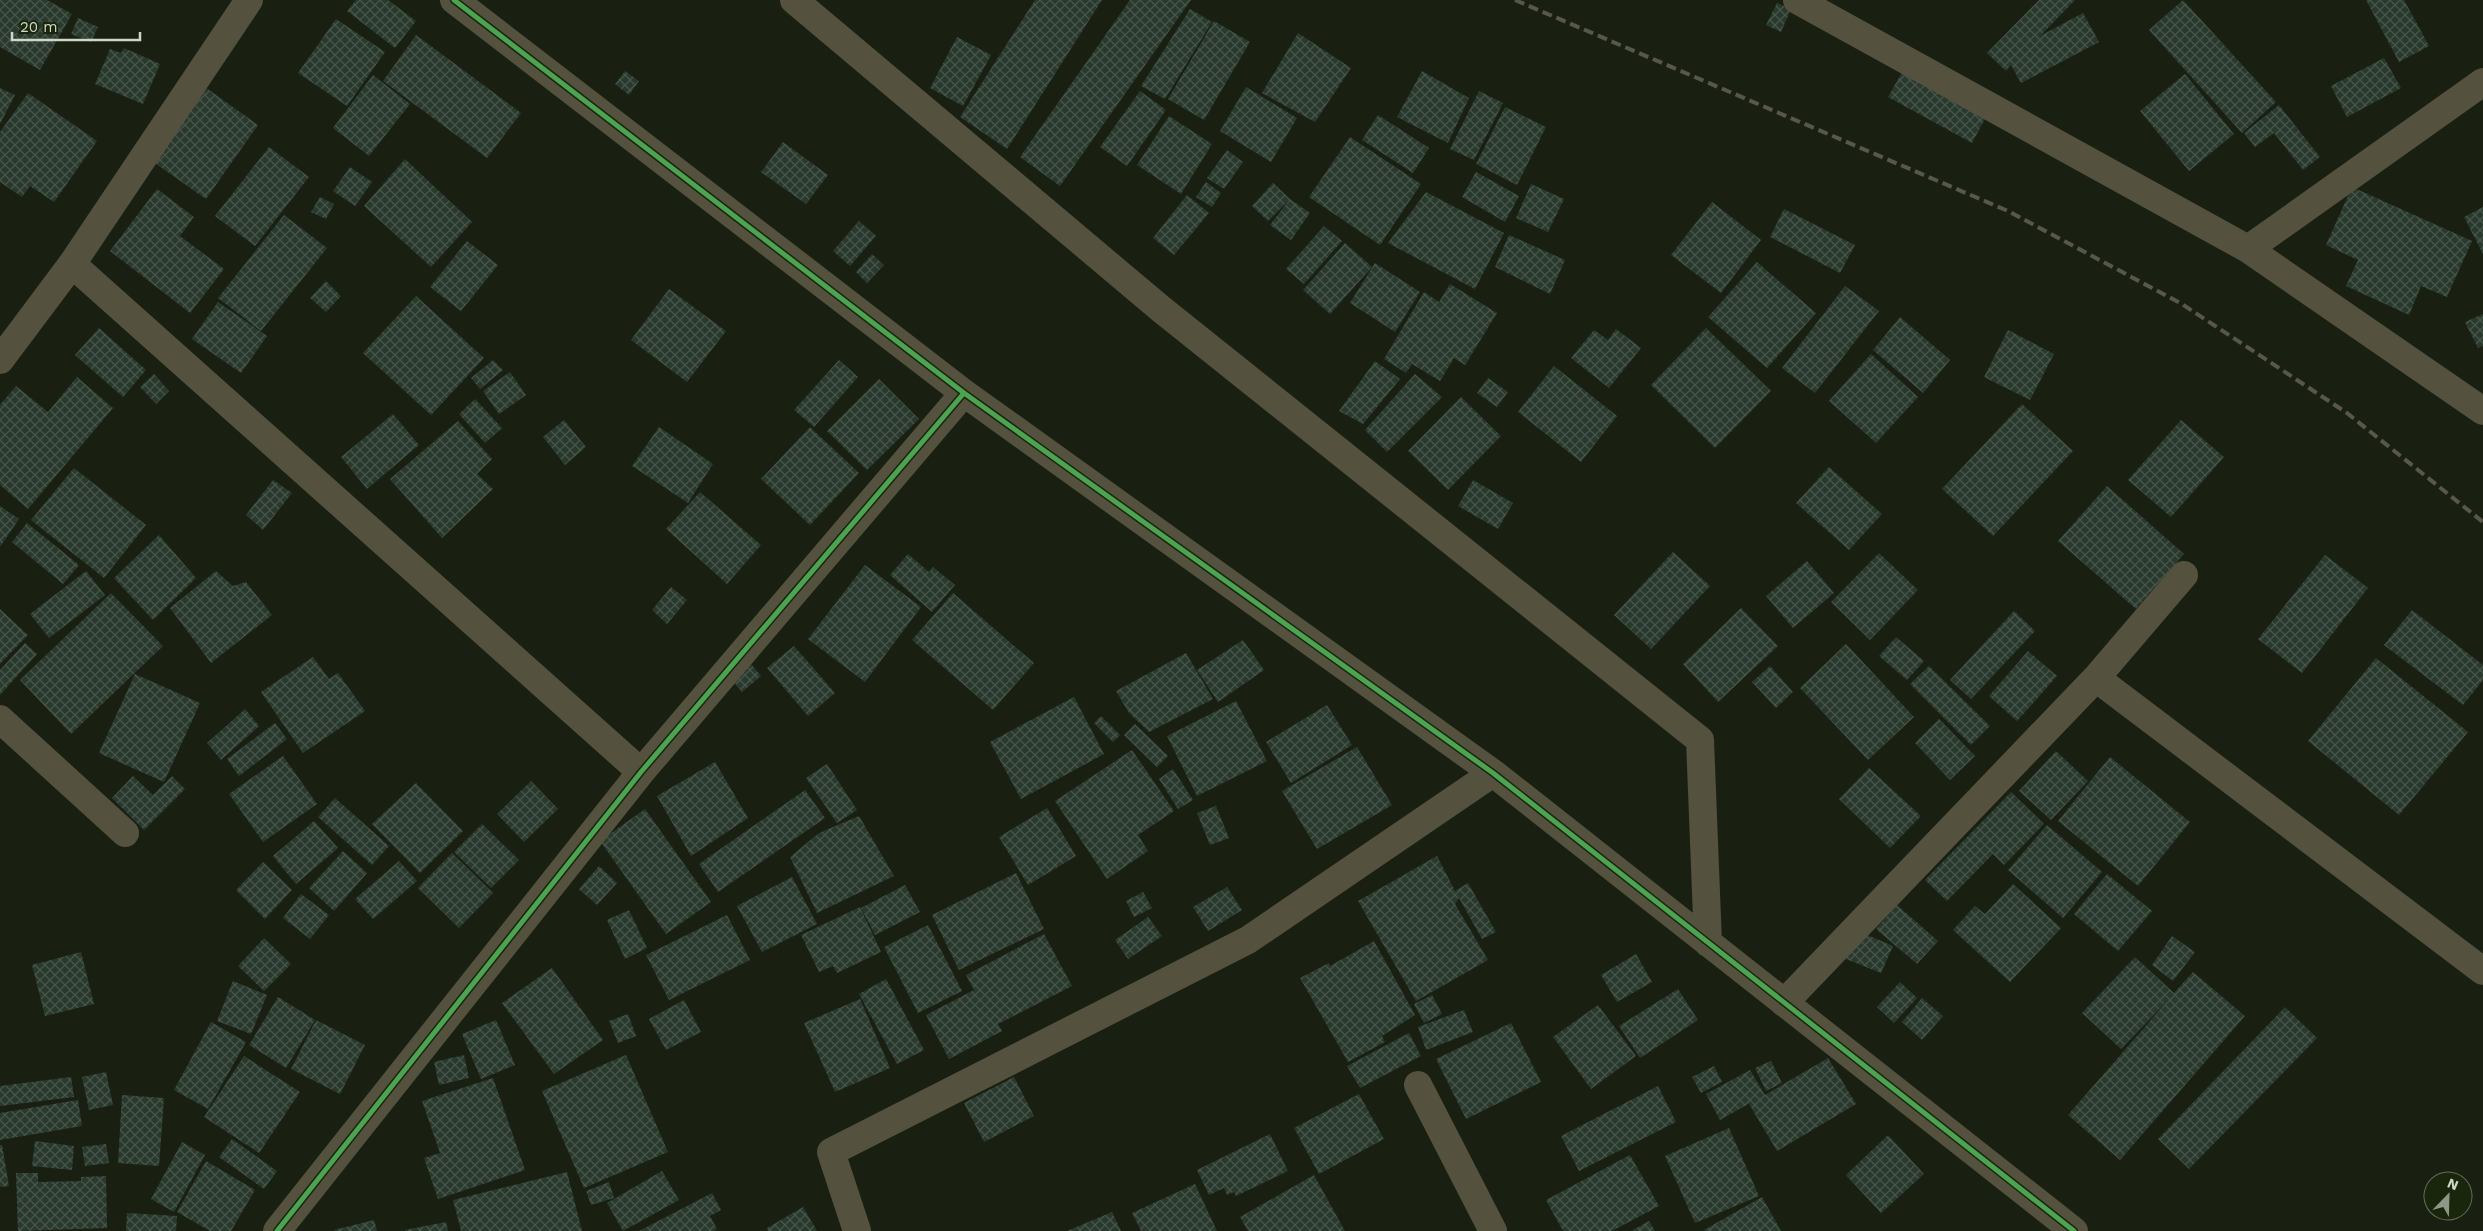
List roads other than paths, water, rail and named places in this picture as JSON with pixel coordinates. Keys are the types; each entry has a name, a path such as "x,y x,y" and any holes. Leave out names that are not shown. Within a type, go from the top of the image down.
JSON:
{"street":[{"path":"0,360 72,264 249,0"},
{"path":"454,0 964,393 1493,773 2074,1231"},
{"path":"794,0 1161,309 1700,740 1708,943"},
{"path":"1797,0 2248,249 2483,411"},
{"path":"2248,249 2483,82"},
{"path":"72,264 642,772"},
{"path":"277,1231 642,772 964,393"},
{"path":"1784,1002 2096,678 2184,575"},
{"path":"2096,678 2483,971"},
{"path":"0,719 125,832"},
{"path":"857,1231 831,1152 1248,940 1493,773"},
{"path":"1418,1085 1493,1231"}],"railway":[{"path":"1515,0 2008,211 2182,304 2347,413 2483,522"}]}
